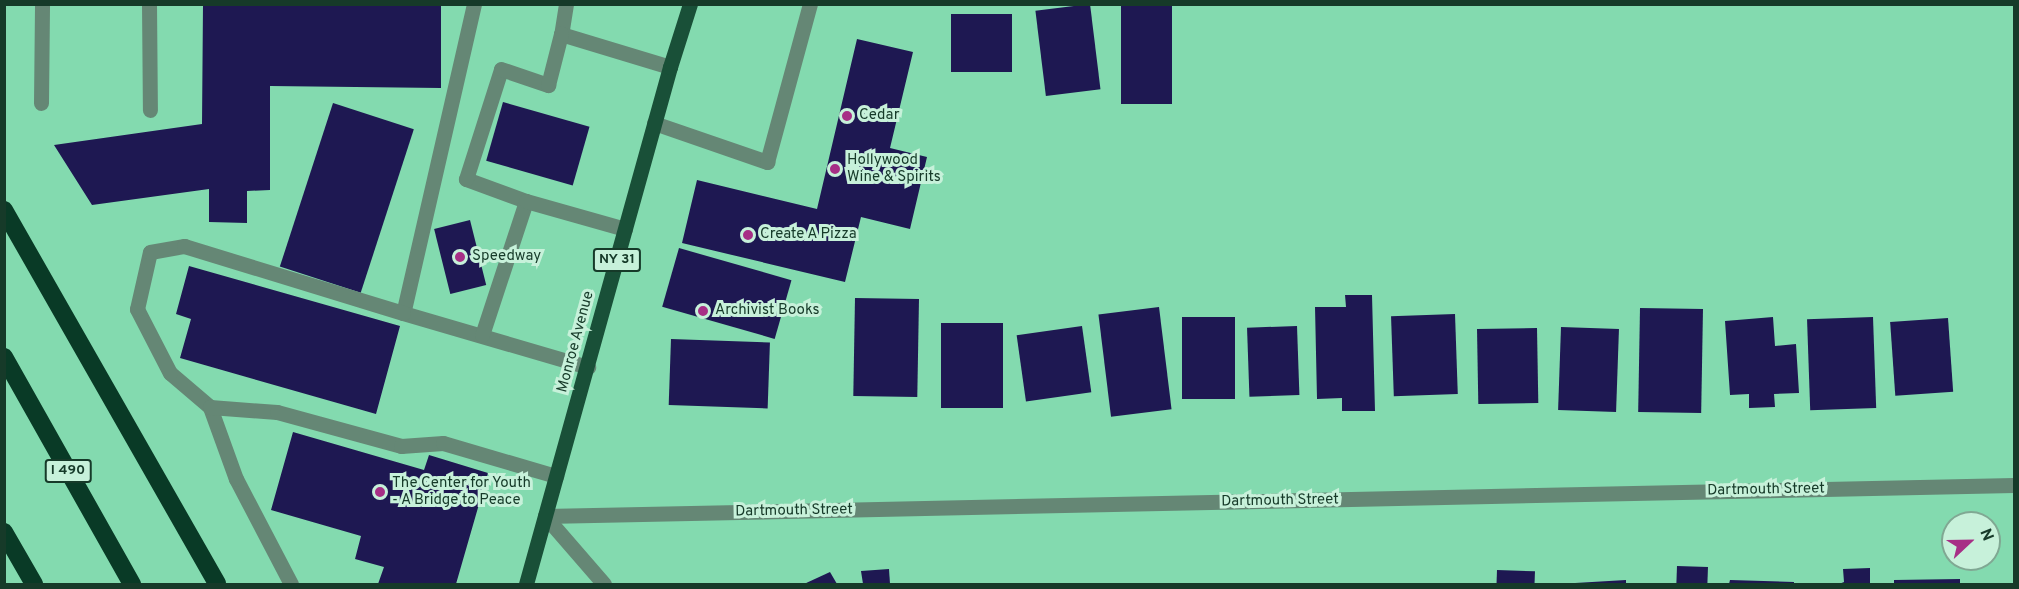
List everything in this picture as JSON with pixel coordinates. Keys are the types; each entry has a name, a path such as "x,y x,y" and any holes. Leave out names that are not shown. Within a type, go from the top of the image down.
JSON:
{"highway":[{"path":"4,210 217,585"},
{"name":"I 490","path":"4,357 132,585"},
{"path":"4,532 34,585"}],"main road":[{"name":"Monroe Avenue","path":"526,585 654,123 690,4"}],"street":[{"path":"40,103 42,4"},
{"path":"149,4 150,110"},
{"path":"403,313 474,4"},
{"path":"566,4 548,85 501,69 466,179 526,201 626,229"},
{"path":"654,123 767,162 810,4"},
{"path":"561,34 670,68"},
{"path":"482,335 526,201"},
{"path":"291,585 236,479 210,406 170,373 137,309 150,252 184,246 588,367"},
{"path":"210,406 277,412 401,446 443,443 556,476"},
{"name":"Dartmouth Street","path":"545,516 2014,485"},
{"path":"545,516 604,585"}],"building":[{"path":"203,4 441,4 441,88 270,86 270,190 247,191 247,223 209,222 209,189 92,205 54,145 202,124"},
{"path":"1090,4 1100,89 1046,96 1035,11"},
{"path":"1121,4 1172,4 1172,104 1121,104"},
{"path":"951,14 1012,14 1012,72 951,72"},
{"path":"857,39 913,52 890,148 927,157 910,229 861,217 845,282 682,243 697,180 817,209"},
{"path":"503,102 590,127 573,185 486,161"},
{"path":"333,103 414,129 361,293 280,267"},
{"name":"Speedway","path":"470,220 486,285 450,294 434,229"},
{"path":"679,248 791,280 775,339 662,307"},
{"path":"189,266 400,326 376,414 180,358 191,319 176,314"},
{"path":"1345,295 1372,295 1375,411 1342,411 1342,398 1317,399 1315,307 1346,307"},
{"path":"855,298 919,299 917,397 853,396"},
{"path":"1159,307 1172,409 1111,417 1098,314"},
{"path":"1640,308 1703,309 1701,413 1638,412"},
{"path":"1455,314 1458,394 1394,396 1391,316"},
{"path":"1182,317 1235,317 1235,399 1182,399"},
{"path":"1773,317 1775,346 1796,344 1799,393 1774,394 1775,407 1749,408 1749,394 1730,395 1725,321"},
{"path":"1873,317 1876,408 1810,410 1807,319"},
{"path":"1948,318 1953,392 1895,396 1890,322"},
{"path":"941,323 1003,323 1003,408 941,408"},
{"path":"1082,326 1091,392 1026,402 1017,335"},
{"path":"1297,326 1299,395 1249,397 1247,328"},
{"path":"1561,327 1619,329 1616,412 1558,410"},
{"path":"1537,328 1538,403 1478,404 1477,329"},
{"path":"671,339 770,342 768,408 669,405"},
{"name":"The Center for Youth - A Bridge to Peace","path":"293,432 424,470 429,455 488,473 456,584 378,584 384,567 355,559 361,536 271,510"},
{"path":"1677,566 1708,567 1707,584 1676,584"},
{"path":"1870,568 1870,584 1839,584 1844,582 1843,569"},
{"path":"889,569 890,584 863,584 861,571"},
{"path":"1497,570 1535,571 1535,584 1497,584"},
{"path":"830,572 837,584 804,584"},
{"path":"1960,579 1960,584 1894,584 1894,580"},
{"path":"1626,580 1626,584 1575,584 1575,583"},
{"path":"1730,580 1794,582 1794,584 1729,584"}],"place":[{"name":"Cedar","path":"847,116"},
{"name":"Hollywood Wine & Spirits","path":"835,169"},
{"name":"Create A Pizza","path":"748,235"},
{"name":"Speedway","path":"460,257"},
{"name":"Archivist Books","path":"703,311"},
{"name":"The Center for Youth - A Bridge to Peace","path":"380,492"}]}
